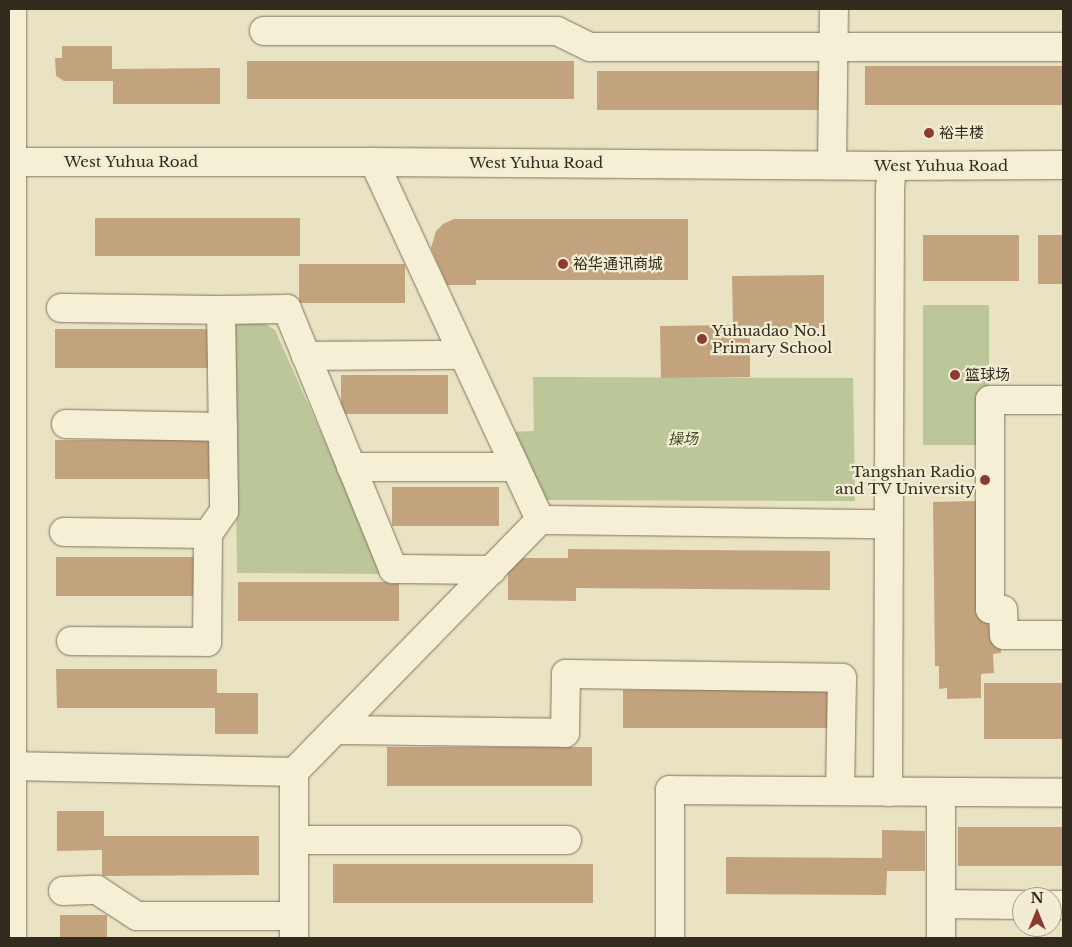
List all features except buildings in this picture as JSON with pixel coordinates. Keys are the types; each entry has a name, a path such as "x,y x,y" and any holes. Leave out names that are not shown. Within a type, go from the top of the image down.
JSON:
{"street":[{"path":"12,9 10,162 12,938"},
{"path":"832,165 834,9"},
{"path":"264,31 492,20 557,20 590,47 1063,47"},
{"name":"West Yuhua Road","path":"10,162 1063,165"},
{"path":"374,162 540,520"},
{"path":"888,792 890,198 892,166"},
{"path":"61,308 288,309 393,569 492,570"},
{"path":"71,641 207,642 208,534 224,511 221,310"},
{"path":"306,356 463,355"},
{"path":"1063,400 990,400 990,609 1003,610 1004,635 1063,635"},
{"path":"66,424 223,427"},
{"path":"351,467 515,467"},
{"path":"63,891 96,890 137,916 294,927 294,772 540,520 889,524"},
{"path":"64,532 208,534"},
{"path":"335,730 565,733 566,674 842,678 840,791"},
{"path":"12,766 294,772"},
{"path":"670,938 670,790 1063,793"},
{"path":"941,792 941,938"},
{"path":"294,840 567,840"},
{"path":"941,904 1012,905"}],"green space":[{"name":"篮球场","path":"923,305 989,305 989,445 923,445"},
{"path":"255,317 275,330 384,574 237,573 234,326"},
{"name":"操场","path":"533,377 853,378 855,501 543,500 512,432 534,431"}],"place":[{"name":"裕丰楼","path":"929,133"},
{"name":"裕华通讯商城","path":"563,264"},
{"name":"Yuhuadao No.1 Primary School","path":"702,339"},
{"name":"篮球场","path":"955,375"},
{"name":"Tangshan Radio and TV University","path":"985,480"}]}
